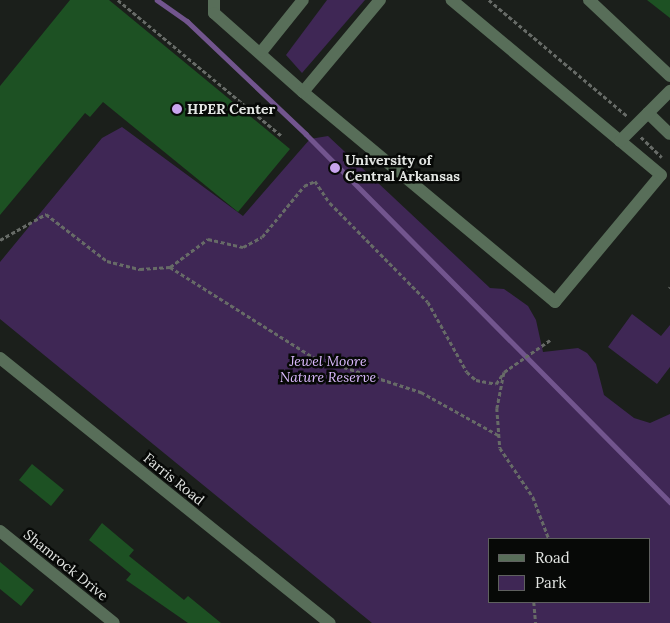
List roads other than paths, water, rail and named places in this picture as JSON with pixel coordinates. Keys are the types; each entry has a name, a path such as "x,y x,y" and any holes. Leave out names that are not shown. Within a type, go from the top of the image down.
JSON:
{"street":[{"path":"214,0 214,13 262,51 303,92 555,302 661,175 452,0"},
{"path":"262,51 303,0"},
{"path":"303,92 380,0"},
{"path":"589,0 670,76"},
{"path":"620,141 670,91"},
{"path":"648,113 670,134"},
{"name":"Farris Road","path":"0,358 330,623"},
{"name":"Shamrock Drive","path":"0,531 114,623"}],"waterway":[{"path":"157,0 187,21 306,134 670,502"}],"place":[{"name":"HPER Center","path":"177,109"},
{"name":"University of Central Arkansas","path":"335,168"}],"park label":[{"name":"Jewel Moore Nature Reserve","path":"328,370"}]}
